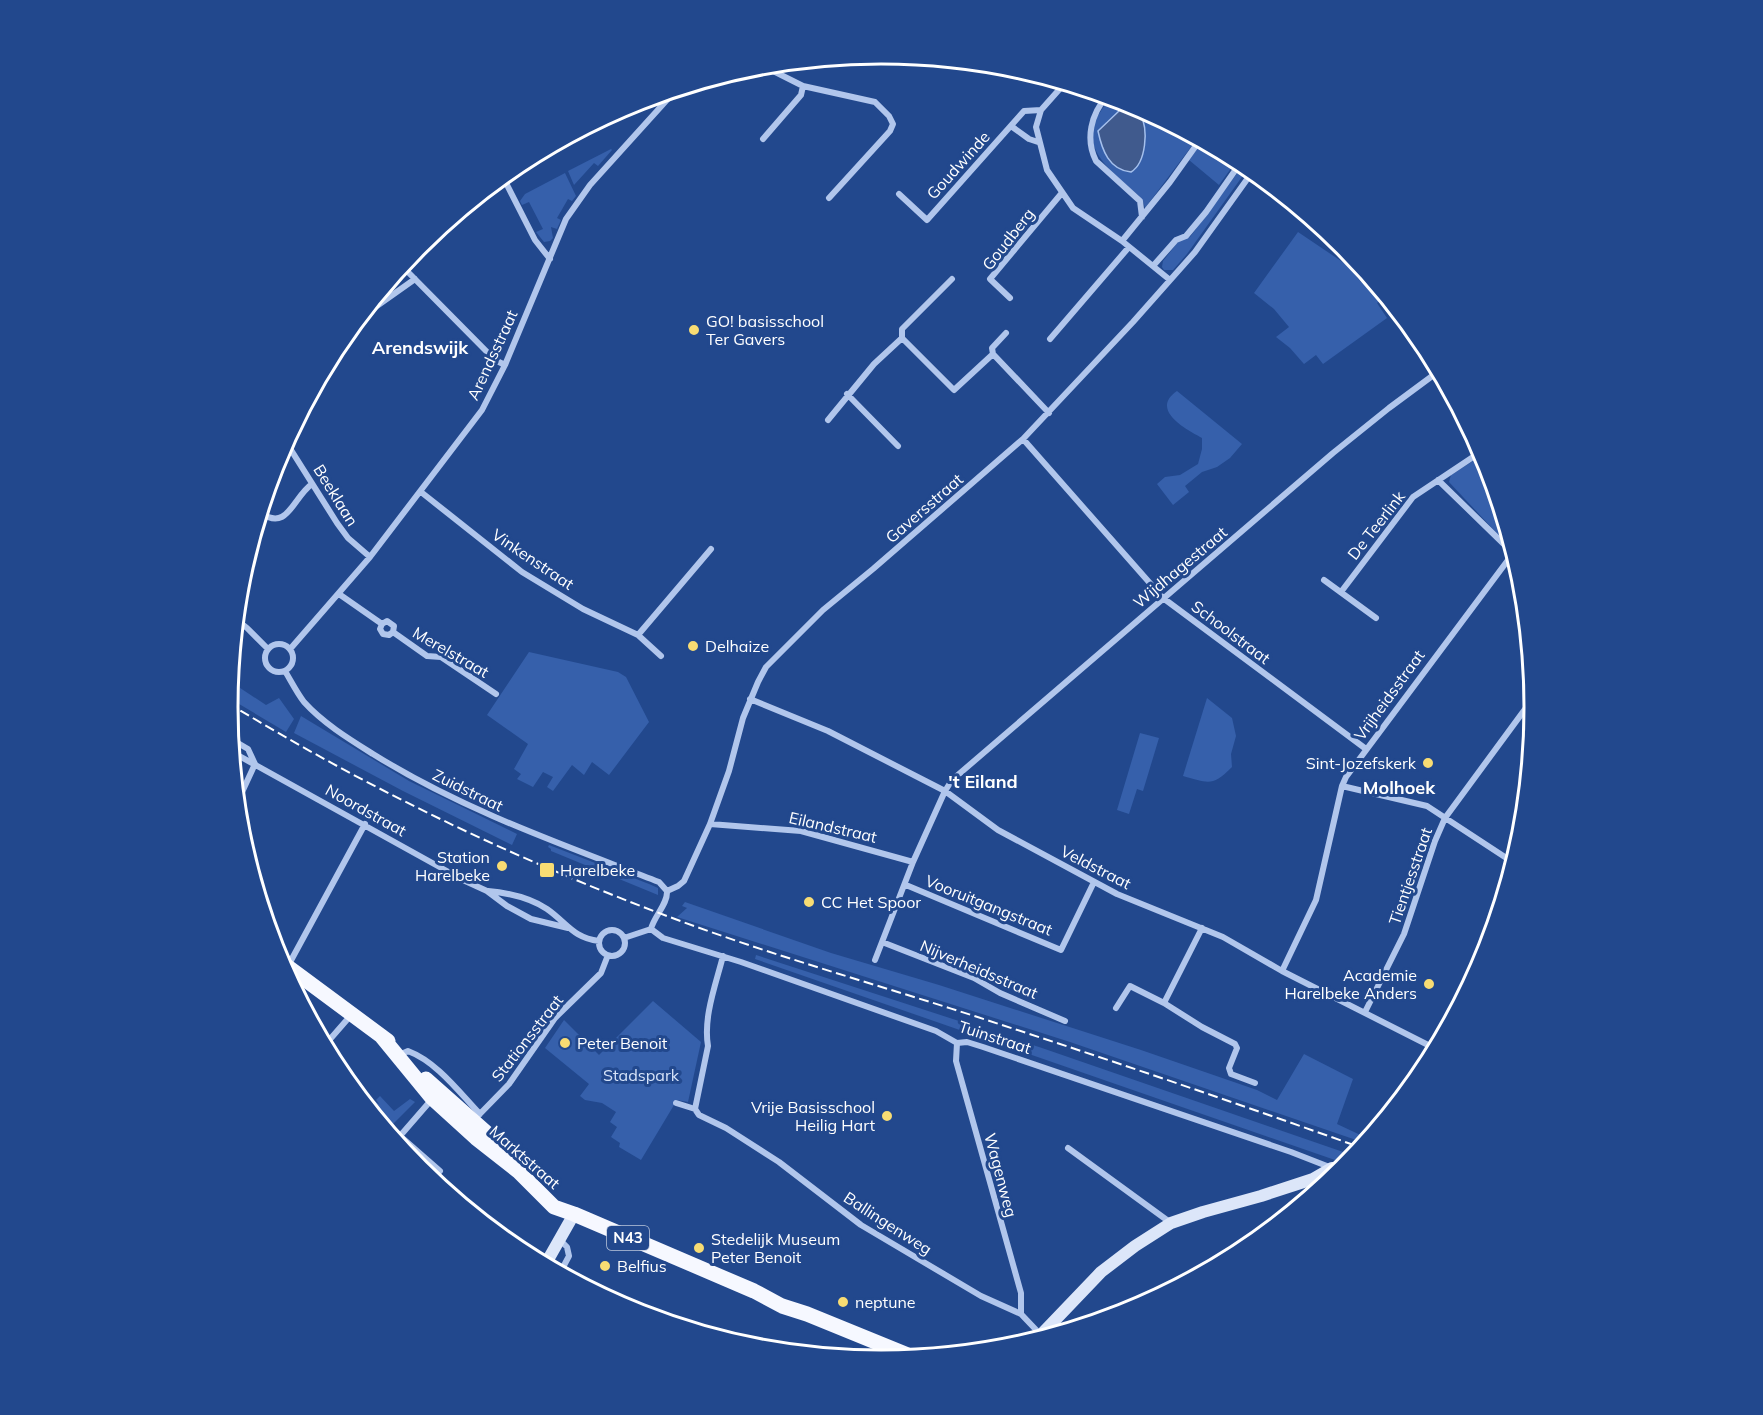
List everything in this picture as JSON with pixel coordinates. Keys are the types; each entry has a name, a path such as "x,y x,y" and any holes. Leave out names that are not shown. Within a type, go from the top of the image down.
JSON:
{"main road":[{"name":"N43","path":"296,972 382,1037 436,1094 457,1120"},
{"name":"N43","path":"436,1094 477,1118"},
{"name":"Marktstraat","path":"477,1118 574,1214"},
{"name":"Marktstraat","path":"457,1120 518,1171 554,1207 747,1288 770,1301 895,1350"}],"street":[{"path":"778,73 803,86 875,102 890,116 893,124 890,131 830,198"},
{"path":"763,139 801,94 803,86"},
{"name":"Goudwinde","path":"899,194 927,220 1024,111 1041,110 1060,90"},
{"name":"Arendsstraat","path":"291,648 370,557 482,410 505,365 566,219 579,198 665,103"},
{"path":"1100,103 1091,129 1090,138 1094,156 1096,161 1140,201 1142,217"},
{"path":"1041,110 1036,127 1038,142 1047,170 1061,194 1078,212 1122,241 1170,280"},
{"name":"Goudwinde","path":"1011,126 1029,139 1038,142"},
{"path":"1122,241 1195,147"},
{"path":"1153,266 1176,240 1186,236 1235,171"},
{"name":"Gaversstraat","path":"667,891 676,888 684,881 710,824 750,699 766,667 823,610 1023,438 1048,413 1195,252 1247,179"},
{"path":"507,185 535,240 550,259"},
{"name":"Goudberg","path":"1010,298 990,279 1061,194"},
{"path":"1050,339 1129,247"},
{"path":"409,273 495,360 505,365"},
{"path":"383,301 415,279"},
{"path":"952,279 902,330 902,338 954,390 993,354"},
{"path":"1006,333 992,348 993,354 1048,413"},
{"path":"828,420 874,364 902,338"},
{"name":"Wijdhagestraat","path":"945,791 952,780 1332,453 1432,376"},
{"path":"848,394 898,446"},
{"name":"Schoolstraat","path":"1023,438 1163,598 1366,749"},
{"name":"Beeklaan","path":"292,451 348,538 370,557"},
{"name":"De Teerlink","path":"1341,592 1409,501 1474,456"},
{"path":"1438,480 1504,544"},
{"path":"268,518 276,520 285,516 312,484"},
{"name":"Vinkenstraat","path":"421,492 522,572 583,609 638,635 661,656"},
{"path":"638,635 711,549"},
{"name":"Vrijheidsstraat","path":"1282,970 1316,900 1346,777 1507,561"},
{"path":"1324,580 1376,618"},
{"name":"Merelstraat","path":"339,594 382,624 391,622 394,626 393,632 427,656 441,657 496,694"},
{"name":"Zuidstraat","path":"244,625 268,649 265,656 267,666 274,671 285,671 304,702 314,712 344,735 396,768 512,826 660,882 667,891"},
{"path":"268,649 278,643 291,648 293,661 289,669 285,671"},
{"name":"Veldstraat","path":"750,699 828,732 945,791 998,830 1117,894 1223,937 1428,1045"},
{"name":"Tientjesstraat","path":"1365,1012 1404,934 1445,818 1524,711"},
{"name":"Noordstraat","path":"240,744 248,749 255,764"},
{"name":"Noordstraat","path":"241,757 487,891"},
{"path":"244,788 255,764"},
{"path":"1342,786 1427,806 1506,858"},
{"path":"875,960 913,862 945,791"},
{"path":"288,955 365,824"},
{"name":"Eilandstraat","path":"710,824 801,831 913,862"},
{"name":"Vooruitgangstraat","path":"906,885 1061,950 1094,882"},
{"path":"487,891 507,906 531,919 568,928"},
{"path":"487,891 515,895 541,905 585,939 599,941 602,951 608,956"},
{"path":"651,929 666,899 667,891"},
{"path":"1164,1003 1202,928"},
{"name":"Stationsstraat","path":"624,938 651,929"},
{"name":"Tuinstraat","path":"651,929 663,938 723,956 936,1031 957,1043 967,1042 983,1047 1331,1167"},
{"name":"Stationsstraat","path":"477,1118 509,1084 555,1018 601,973 608,956 615,956 622,952 625,945 624,938 618,932 609,930 602,934 599,941"},
{"name":"Nijverheidsstraat","path":"882,942 974,978 1000,993 1065,1021"},
{"path":"695,1109 708,1046 706,1035 713,996 723,956"},
{"path":"1116,1008 1130,986 1164,1003 1235,1044 1237,1048 1229,1068 1231,1074 1255,1083"},
{"path":"331,1039 352,1014"},
{"name":"Wagenweg","path":"957,1043 956,1061 1021,1293 1021,1314"},
{"path":"400,1055 406,1051 414,1054 439,1072 477,1118 468,1122 457,1120"},
{"path":"401,1135 436,1094"},
{"name":"Ballingenweg","path":"676,1103 695,1109 699,1114 726,1128 779,1162 861,1225 981,1296 1021,1314 1034,1332"},
{"path":"1068,1148 1171,1223"},
{"path":"415,1149 440,1171"},
{"path":"1045,1330 1101,1272 1171,1223 1321,1176"},
{"path":"550,1258 562,1242 574,1214"},
{"path":"562,1242 567,1248 568,1256 563,1266"}],"green space":[{"path":"1106,105 1128,113 1192,145 1145,208 1138,195 1113,173 1096,151 1093,127","holes":["1115,115 1118,169 1106,156 1106,122"]},
{"path":"1198,148 1231,168 1219,185 1189,160"},
{"path":"611,149 598,166 594,163 574,185 568,171"},
{"path":"1238,172 1243,176 1187,254 1173,270 1164,270 1163,261 1178,242 1190,237"},
{"path":"565,173 576,196 572,201 568,199 557,218 561,220 557,229 551,227 553,238 544,242 536,232 543,229 529,202 522,205 520,201 525,194"},
{"path":"1298,232 1347,265 1379,301 1377,303 1387,318 1323,364 1316,355 1304,364 1276,337 1289,327 1274,309 1254,293"},
{"path":"1177,391 1242,444 1230,458 1217,467 1202,472 1185,486 1189,492 1173,505 1157,484 1165,477 1180,475 1198,464 1202,449 1202,438 1180,425 1169,412 1167,405 1169,398"},
{"path":"1475,460 1502,539 1449,482 1451,475"},
{"path":"529,652 618,672 626,677 649,722 609,775 592,762 584,775 572,765 553,791 547,787 553,777 543,772 533,787 517,779 521,774 514,769 528,744 487,715"},
{"path":"239,687 266,705 279,698 294,719 286,732 238,703"},
{"path":"1207,698 1232,718 1236,736 1231,754 1232,767 1220,778 1210,782 1183,776"},
{"path":"301,716 409,781 517,834 512,845 294,733"},
{"path":"1140,733 1159,738 1143,791 1137,789 1129,814 1117,810"},
{"path":"549,845 658,888 658,895 551,851"},
{"path":"685,902 831,953 1141,1050 1257,1090 1277,1100 1304,1054 1353,1079 1337,1124 1361,1135 1356,1140 1070,1042 677,917 687,908 682,906"},
{"path":"756,955 1042,1048 1345,1153 1335,1160 755,959"},
{"name":"Stadspark","path":"653,1001 701,1042 688,1102 677,1100 641,1160 619,1147 620,1143 611,1137 617,1127 610,1122 616,1112 602,1103 585,1100 580,1096 589,1084 545,1048 564,1020 599,1055"},
{"path":"380,1096 394,1111 410,1099 415,1102 393,1124 374,1102 380,1105 376,1100"}],"shaded area":[{"path":"1120,110 1143,120 1145,137 1143,154 1136,168 1131,172 1112,163 1104,152 1098,131"}],"railway":[{"path":"238,709 336,765 446,822 617,897 756,947 1047,1040 1352,1145"}],"place":[{"name":"GO! basisschool Ter Gavers","path":"694,330"},
{"name":"Delhaize","path":"693,646"},
{"name":"Sint-Jozefskerk","path":"1428,763"},
{"name":"Station Harelbeke","path":"502,866"},
{"name":"Harelbeke","path":"547,870"},
{"name":"CC Het Spoor","path":"809,902"},
{"name":"Academie Harelbeke Anders","path":"1429,984"},
{"name":"Peter Benoit","path":"565,1043"},
{"name":"Vrije Basisschool Heilig Hart","path":"887,1116"},
{"name":"Stedelijk Museum Peter Benoit","path":"699,1248"},
{"name":"Belfius","path":"605,1266"},
{"name":"neptune","path":"843,1302"}],"district":[{"name":"Arendswijk","path":"420,348"},
{"name":"'t Eiland","path":"983,782"},
{"name":"Molhoek","path":"1399,788"}]}
